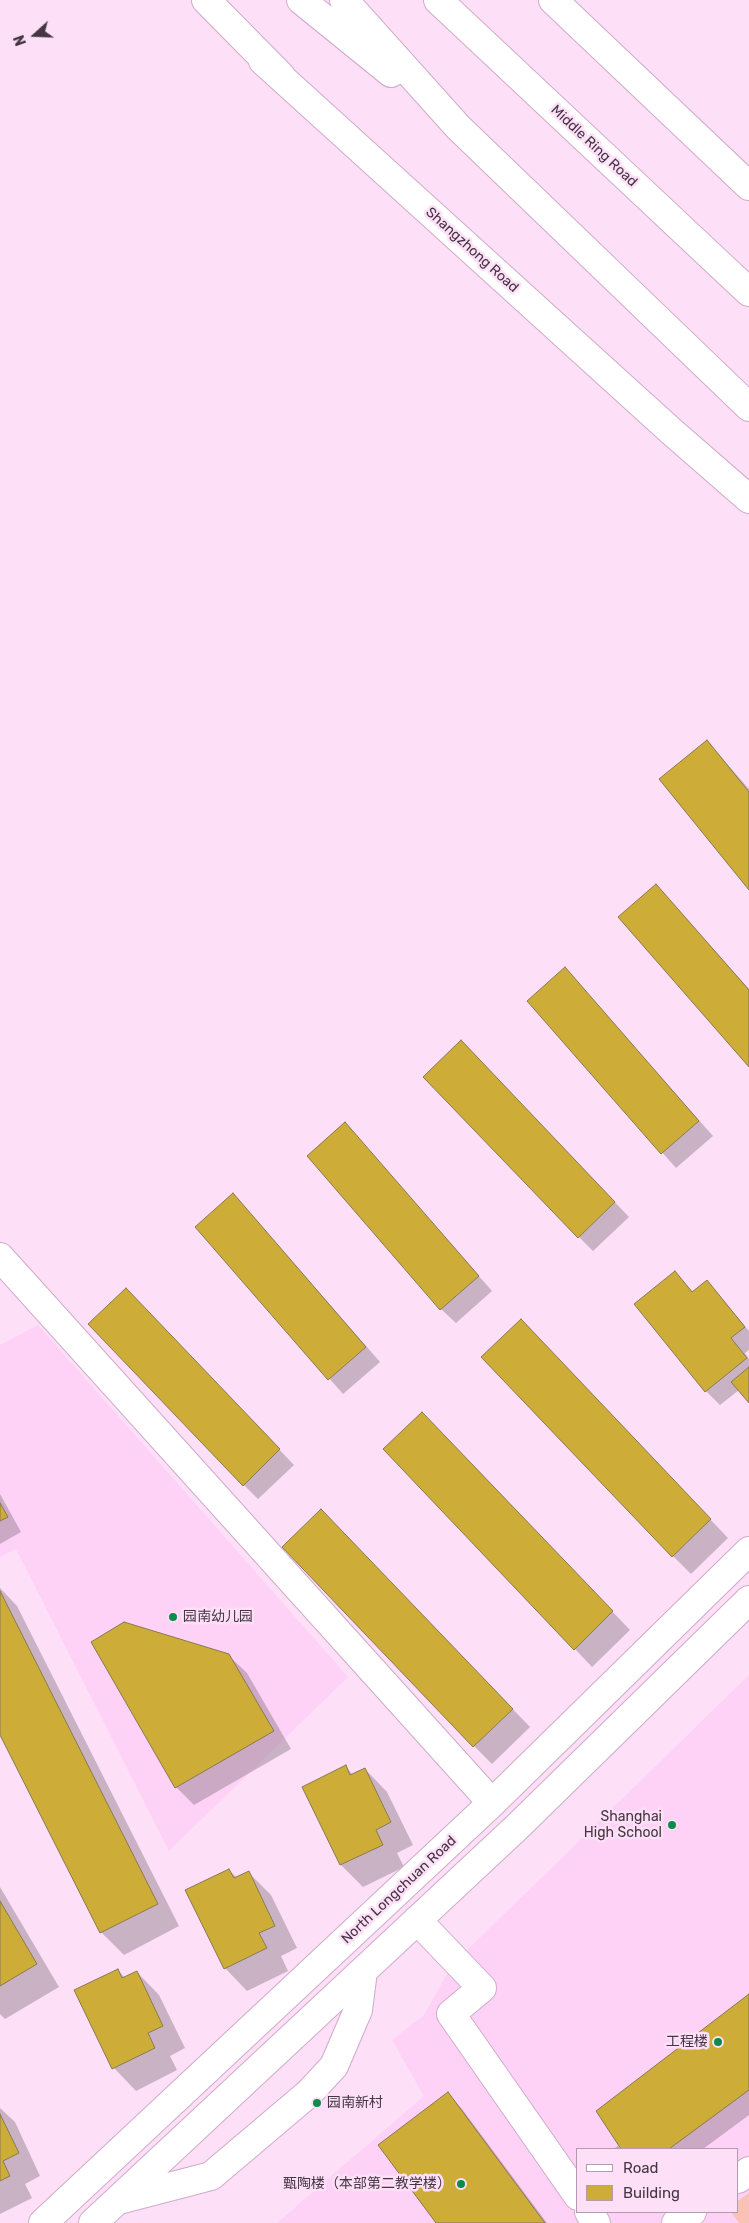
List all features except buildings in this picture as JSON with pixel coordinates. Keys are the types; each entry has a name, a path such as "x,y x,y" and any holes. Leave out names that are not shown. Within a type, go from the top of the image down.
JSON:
{"main road":[{"name":"Shangzhong Road","path":"195,0 671,431 749,498"},
{"path":"206,0 281,76"},
{"path":"301,0 458,127"},
{"path":"344,0 458,127 749,407"},
{"name":"Middle Ring Road","path":"438,0 749,292"},
{"path":"554,0 749,186"},
{"path":"0,1257 492,1803"},
{"name":"North Longchuan Road","path":"43,2223 492,1803 749,1551"},
{"path":"93,2223 516,1828 749,1600"},
{"path":"417,1920 482,1988 450,2014 576,2193"},
{"path":"115,2202 211,2176 309,2093 334,2066 358,2010 363,1971"},
{"path":"676,2223 691,2213"}],"shaded area":[{"name":"园南幼儿园","path":"38,1325 348,1677 169,1851 16,1549 0,1557 0,1345"},
{"name":"Shanghai High School","path":"749,1675 749,2223 277,2223 424,2096 392,2040 424,2015 452,1965"},
{"path":"749,2193 749,2223 739,2223 732,2213 739,2213 739,2200"}],"place":[{"name":"园南幼儿园","path":"173,1617"},
{"name":"Shanghai High School","path":"672,1825"},
{"name":"工程楼","path":"718,2042"},
{"name":"园南新村","path":"317,2103"},
{"name":"甄陶楼（本部第二教学楼）","path":"461,2184"}]}
